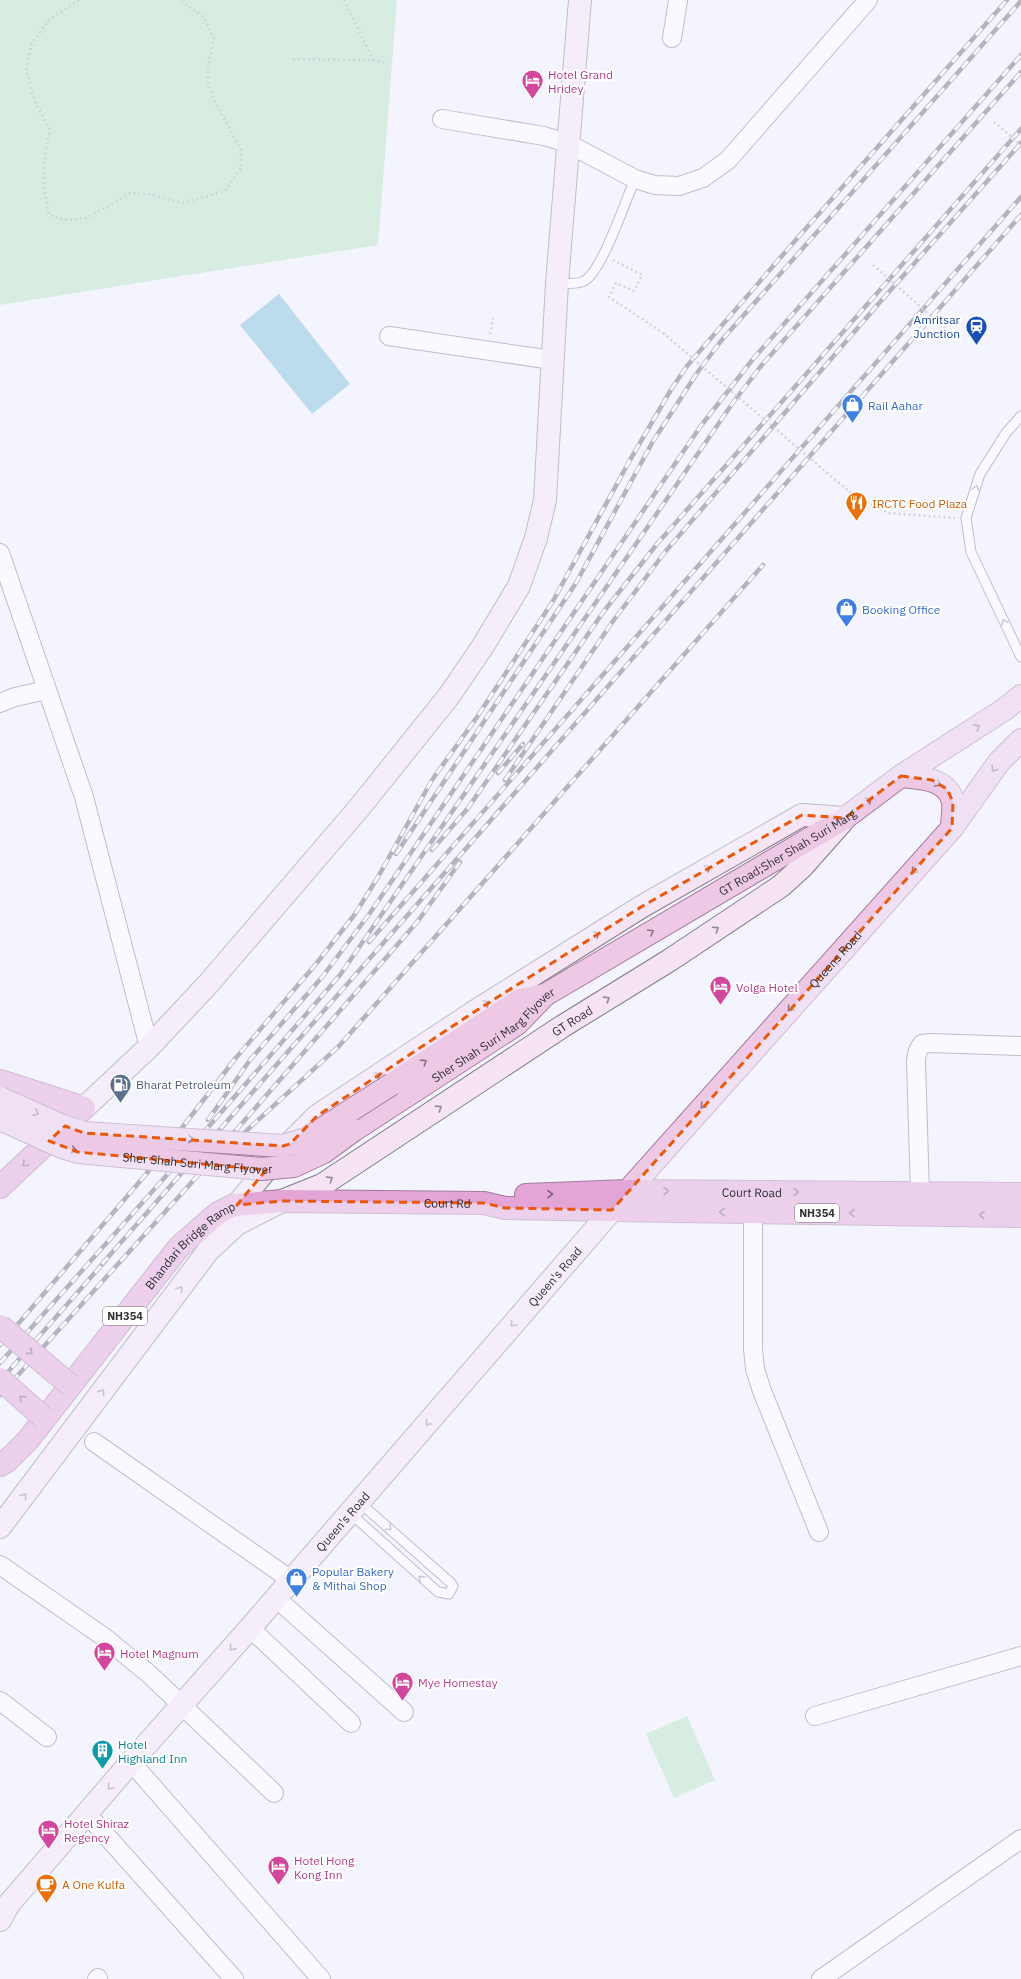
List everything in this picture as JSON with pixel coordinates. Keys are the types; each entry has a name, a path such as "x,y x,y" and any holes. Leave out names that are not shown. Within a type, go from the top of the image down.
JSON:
{"highway":[{"path":"0,1081 84,1108 0,1187"},
{"name":"Court Road","path":"484,1204 506,1195 627,1191 1021,1194"},
{"name":"Court Rd","path":"282,1201 484,1204 505,1208 612,1210"},
{"name":"Bhandari Bridge Ramp","path":"2,1462 28,1440 179,1247 218,1213 235,1205 282,1201"},
{"name":"Court Road","path":"612,1210 1021,1216"},
{"path":"0,1326 70,1385"},
{"path":"0,1379 44,1418"}],"main road":[{"path":"84,1108 149,1047 209,983 364,802 449,696 483,646 519,586 536,538 545,500 557,283 567,143 580,0"},
{"path":"1013,703 1021,728"},
{"name":"GT Road;Sher Shah Suri Marg","path":"545,995 845,818 901,776 1013,703"},
{"name":"Queens Road","path":"612,1210 627,1191 952,828 999,762 1021,740"},
{"path":"901,776 932,780 947,789 953,802 952,828"},
{"path":"235,1205 279,1154 317,1116 480,1007 641,907 802,815 845,818"},
{"name":"GT Road","path":"0,1527 208,1251 237,1224 282,1201 322,1185 563,1026 670,960 781,886 802,867 845,818"},
{"name":"Sher Shah Suri Marg Flyover","path":"0,1098 58,1124 84,1133 283,1146 306,1138 392,1084 520,1000 545,995"},
{"name":"Sher Shah Suri Marg Flyover","path":"0,1119 62,1147 78,1152 261,1169 294,1166 324,1152 354,1130 517,1024 545,995"},
{"name":"Queen's Road","path":"3,1912 131,1762 250,1628 612,1210"}],"street":[{"path":"672,38 678,0"},
{"path":"442,119 544,136 567,143 634,178 654,185 679,186 703,178 728,160 868,0"},
{"path":"389,336 552,360"},
{"path":"0,553 84,797 149,1047"},
{"path":"0,703 15,697 47,690"},
{"path":"920,1194 916,1062 916,1052 919,1047 922,1044 931,1043 1021,1046"},
{"path":"753,1212 753,1349 755,1369 781,1439 819,1532"},
{"path":"94,1442 291,1580"},
{"path":"0,1565 104,1637 182,1704 274,1793"},
{"path":"276,1598 404,1712"},
{"path":"250,1628 351,1723"},
{"path":"815,1716 1021,1656"},
{"path":"0,1701 47,1737"},
{"path":"131,1762 321,1979"},
{"path":"87,1814 234,1979"},
{"path":"821,1979 1021,1839"}],"lane":[{"path":"557,283 583,282 591,276 603,255 634,178"},
{"path":"1021,416 1006,433 980,474 966,518 971,552 1021,657"},
{"path":"354,1508 451,1583 453,1586 452,1591 449,1594 438,1592 354,1508"}],"path":[{"path":"78,0 49,20 31,45 26,70 35,102 50,130 43,159 44,186 49,215 64,220 87,218 131,193 150,194 182,203 226,191 240,168 241,150 215,102 208,82 208,65 214,39 204,17 180,0"},
{"path":"344,0 373,60"},
{"path":"293,59 373,60 385,63"},
{"path":"994,122 1021,145"},
{"path":"603,255 642,275 634,291 616,283 609,297 663,333 853,496 888,513 966,518"},
{"path":"873,266 955,337"}],"highlighted area":[{"path":"901,776 932,780 947,789 953,802 952,828 612,1210 505,1208 484,1203 282,1201 237,1205 266,1170 78,1152 49,1141 65,1126 84,1133 283,1146 290,1144 317,1116 474,1012 641,907 802,815 845,818"}],"green space":[{"path":"0,0 397,0 378,245 0,305"},
{"path":"687,1716 715,1780 674,1798 646,1734"}],"water":[{"path":"279,294 350,384 312,414 240,325"}],"railway":[{"path":"229,1066 316,964 355,914 378,877 432,780 477,717 553,601 630,460 672,388 687,366 1007,0"},
{"path":"396,854 576,583 652,443 697,373 721,341 1021,1"},
{"path":"208,1120 250,1060 323,976 370,913 700,427 753,359 1021,55"},
{"path":"0,1363 166,1176 340,975 732,404 761,366 1021,72"},
{"path":"432,850 468,808 604,611 657,544 1021,129"},
{"path":"505,780 613,621 665,552 880,302 1021,143"},
{"path":"369,942 1021,197"},
{"path":"102,1264 1021,215"},
{"path":"198,1175 339,1046 763,565"},
{"path":"498,773 523,744"},
{"path":"224,1144 418,921 460,862"},
{"path":"0,1345 147,1173 232,1063"},
{"path":"0,1395 201,1172"},
{"path":"0,1381 106,1260"}],"place":[{"name":"Hotel Grand Hridey","path":"532,100"},
{"name":"Amritsar Junction","path":"976,346"},
{"name":"Rail Aahar","path":"853,424"},
{"name":"IRCTC Food Plaza","path":"857,522"},
{"name":"Booking Office","path":"847,628"},
{"name":"Volga Hotel","path":"721,1006"},
{"name":"Bharat Petroleum","path":"121,1104"},
{"name":"Popular Bakery & Mithai Shop","path":"296,1598"},
{"name":"Hotel Magnum","path":"105,1672"},
{"name":"Mye Homestay","path":"403,1702"},
{"name":"Hotel Highland Inn","path":"102,1770"},
{"name":"Hotel Shiraz Regency","path":"48,1850"},
{"name":"Hotel Hong Kong Inn","path":"279,1886"},
{"name":"A One Kulfa","path":"47,1904"}]}
